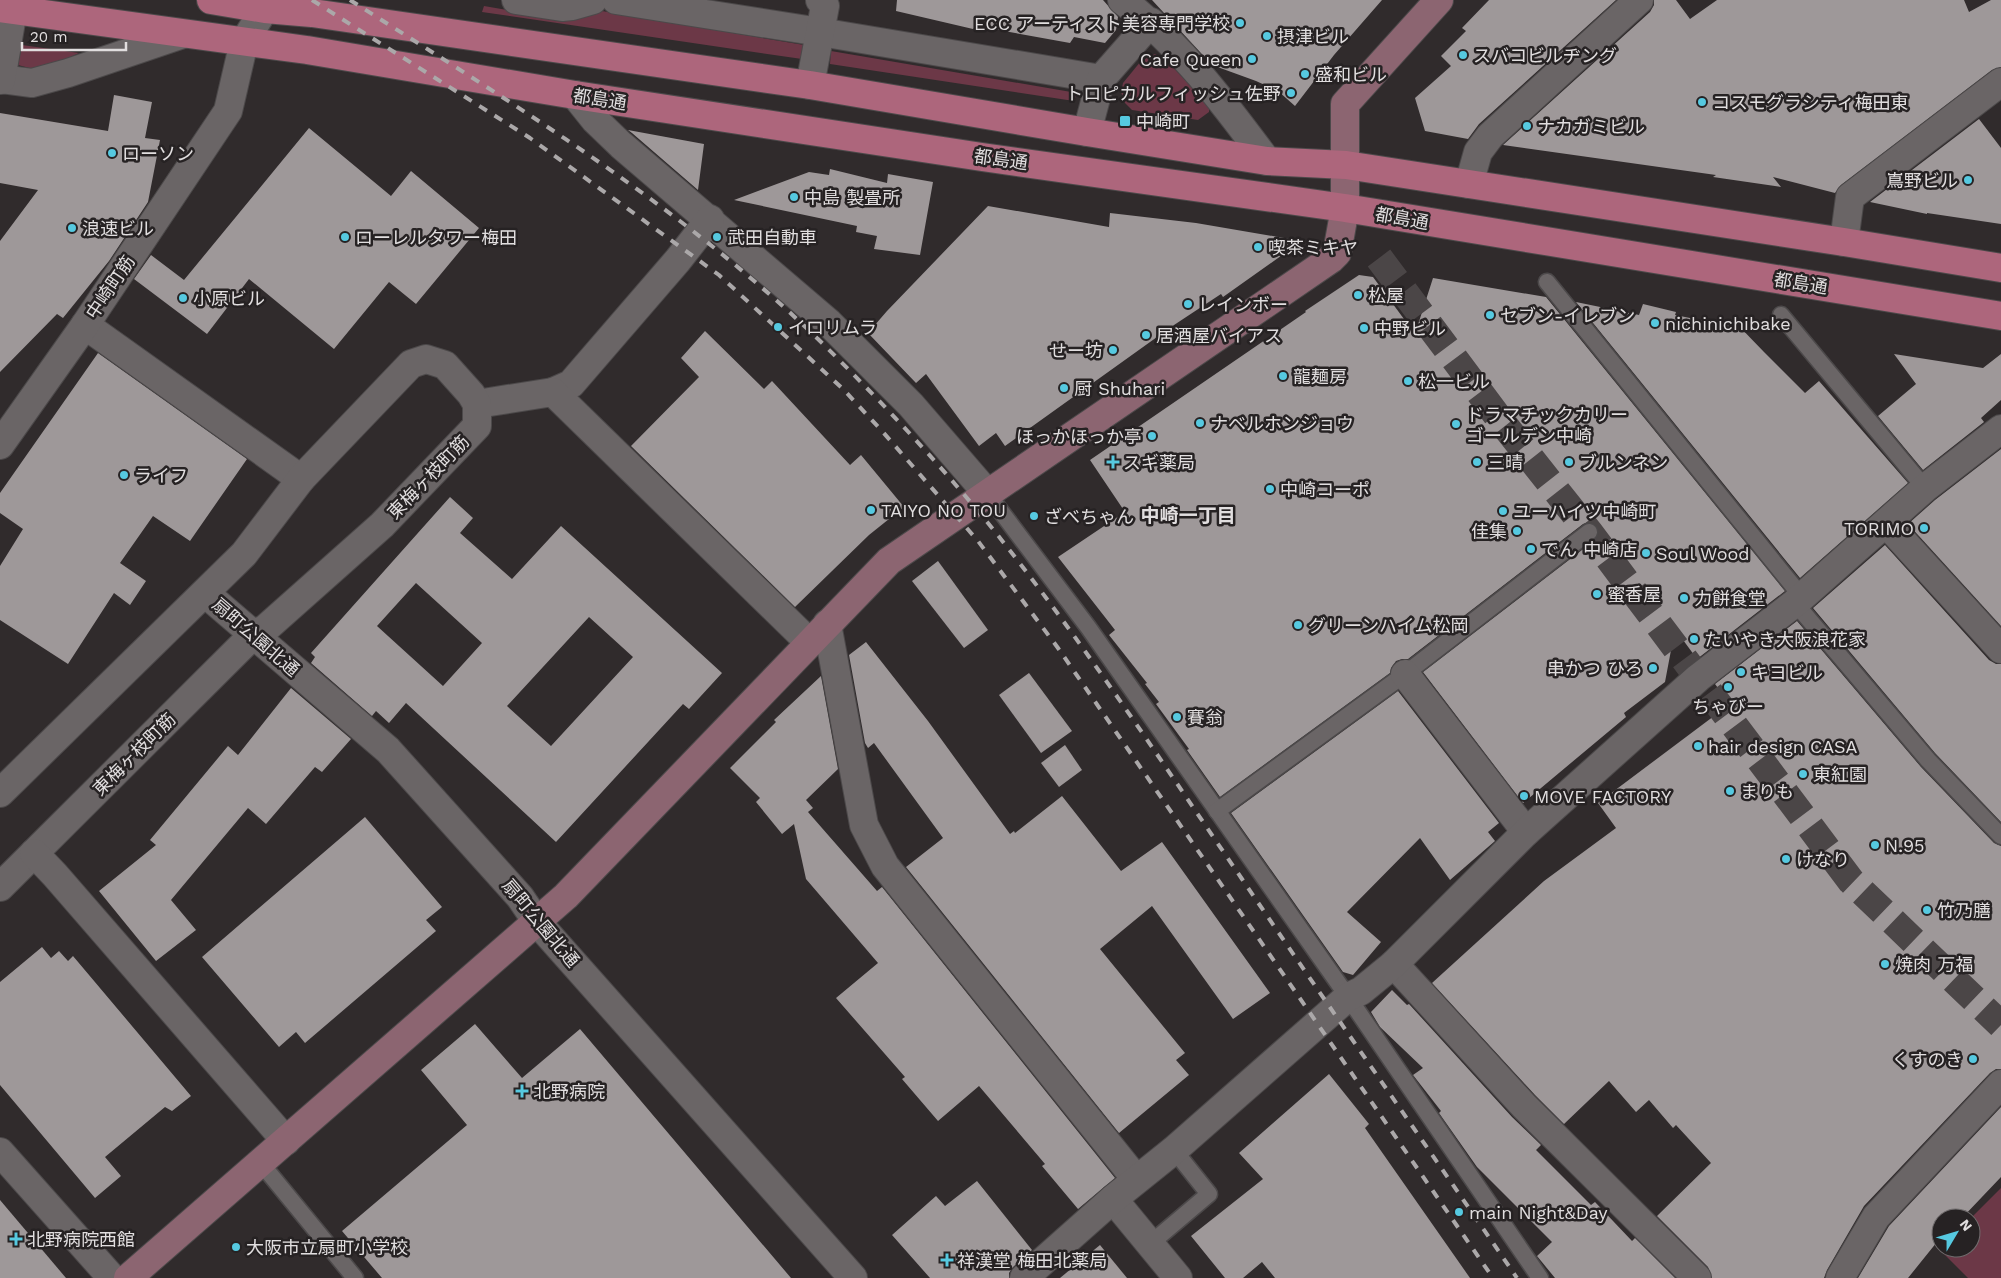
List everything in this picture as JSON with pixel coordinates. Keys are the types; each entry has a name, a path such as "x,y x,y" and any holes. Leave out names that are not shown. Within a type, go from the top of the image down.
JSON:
{"main road":[{"path":"211,0 267,5 810,85 1267,161 1346,166 1844,242 2001,268"},
{"name":"都島通","path":"7,9 244,42 982,157 1345,208 2001,316"}],"street":[{"path":"516,0 562,7 593,0"},
{"path":"616,0 1101,79"},
{"path":"810,85 825,6 820,0"},
{"path":"1122,0 1148,11 1231,112 1267,161"},
{"path":"128,1278 566,896 889,561 1331,259 1337,253 1345,208 1345,104 1439,0"},
{"path":"1469,184 1478,152 1490,136 1639,0"},
{"name":"中崎町筋","path":"0,446 85,325 228,111 244,42 267,5"},
{"path":"7,9 0,80 32,83 68,73 183,34"},
{"path":"1088,132 1101,79 1148,11"},
{"path":"1844,242 1850,197 2001,82"},
{"path":"575,95 595,120 621,145 710,219 836,329 911,405 987,493"},
{"path":"0,793 244,554 301,479 411,364 426,359 445,365 471,394 477,404 553,392 571,384 678,260 710,219"},
{"path":"85,325 301,479"},
{"path":"553,392 819,634 834,652 864,825 885,866 1136,1179"},
{"name":"東梅ヶ枝町筋","path":"0,887 254,634 265,629 382,525 477,426 477,404"},
{"path":"1024,1278 1113,1198 1174,1150 1348,997 1361,991 1394,964 1526,832 1698,678 1799,600 1925,488 2001,429"},
{"path":"1886,523 2001,649"},
{"name":"扇町公園北通","path":"205,592 388,750 520,897 536,922 853,1278"},
{"path":"1405,674 1526,832"},
{"path":"34,853 286,1141"},
{"path":"1394,964 1524,1106 1697,1278"},
{"path":"1840,1278 1876,1217 2001,1084"},
{"path":"0,1152 112,1278"},
{"path":"1113,1198 1178,1278"}],"lane":[{"path":"1547,282 1928,760 2001,836"},
{"path":"1781,315 1925,488"},
{"path":"987,493 1088,627 1348,997 1540,1278"},
{"path":"1217,811 1405,674 1589,532"},
{"path":"1150,1244 1209,1194 1174,1150"},
{"path":"260,1162 355,1278"}],"shaded area":[{"path":"484,6 546,17 578,19 602,11 804,45 802,59 482,12"},
{"path":"22,45 79,53 62,61 33,69 18,65"},
{"path":"831,51 1077,93 1074,101 830,64"},
{"path":"1155,54 1165,59 1209,105 1209,112 1198,120 1132,110 1125,103 1121,92 1123,83 1141,61"},
{"path":"2001,1188 2001,1278 1968,1278 1948,1258 1981,1258 1981,1208"}],"building":[{"path":"897,0 1103,0 1118,17 1116,30 1105,43 1074,37 1070,43 976,26 973,29 896,11"},
{"path":"1152,0 1382,0 1334,55 1295,106 1278,91 1212,65"},
{"path":"1489,0 1616,0 1479,124 1468,139 1425,131 1415,98 1451,66 1441,56 1466,31 1462,28"},
{"path":"1654,0 1676,0 1690,19 1717,0 1964,0 1969,12 1991,0 2001,0 2001,67 1992,70 1841,185 1835,193 1773,177 1781,187 1713,177 1716,175 1503,145 1650,12 1654,5"},
{"name":"浪速ビル","path":"114,95 152,102 145,138 160,140 148,202 109,261 63,318 57,314 0,372 0,241 38,190 0,183 0,113 108,131"},
{"name":"嶌野ビル","path":"1979,119 2001,148 2001,224 1927,214 1870,202"},
{"name":"ローレルタワー梅田","path":"309,128 391,196 411,171 479,228 416,304 389,282 334,349 249,279 207,334 134,279 151,255 184,280"},
{"path":"628,130 704,144 698,190 632,133"},
{"path":"830,169 887,183 888,174 933,182 920,255 874,249 877,236 856,232 857,226 734,200 809,172 829,175"},
{"path":"988,206 1109,227 1110,213 1196,223 1302,241 1223,297 1221,294 1171,327 1005,446 996,433 979,446 926,374 916,383 868,333"},
{"path":"1359,275 1373,277 1415,334 1433,278 1546,297 1785,591 1697,659 1675,629 1665,682 1624,713 1626,717 1523,803 1423,672 1595,540 1599,531 1593,523 1583,524 1408,659 1396,661 1390,673 1220,797 1187,750 1189,749 1156,704 1159,702 1145,684 1147,683 1109,635 1115,630 1058,557 1125,512 1090,460"},
{"path":"1576,302 1639,315 1643,304 1676,312 1675,315 1730,326 1735,322 1805,393 1819,381 1908,483 1800,578"},
{"path":"705,331 764,389 772,381 850,465 861,455 904,507 869,535 795,607 631,446 699,377 681,358"},
{"name":"ライフ","path":"98,353 247,459 190,541 153,516 120,563 146,581 130,605 114,593 68,664 0,620 0,566 23,529 0,513 0,493"},
{"path":"1894,354 1983,368 2001,354 2001,400 1981,418 1984,422 1923,470 1878,416 1916,384"},
{"path":"2001,449 2001,626 1908,524 1935,500"},
{"path":"450,497 473,518 460,533 512,579 561,526 722,673 689,709 683,704 556,842 406,703 389,723 376,711 372,716 311,663 315,657 311,653","holes":["416,583 482,643 443,686 377,626","589,617 633,657 551,746 507,706"]},
{"path":"1885,545 1989,660 1996,664 2001,664 2001,822 1935,753 1813,608"},
{"path":"938,561 988,630 964,648 912,581"},
{"path":"1797,621 1921,767 1994,843 2001,846 2001,1069 1996,1069 1990,1073 1864,1206 1824,1278 1712,1278 1708,1267 1657,1216 1711,1163 1676,1125 1673,1128 1649,1100 1636,1112 1609,1081 1564,1124 1432,983 1544,881 1616,828 1598,803 1730,704 1715,684"},
{"path":"866,642 928,721 1010,834 1014,831 1015,833 1062,796 1121,871 1162,842 1270,993 1233,1019 1152,906 1100,949 1185,1053 1176,1060 1189,1075 1119,1133 906,867 943,838 874,743 868,748 865,743 849,655"},
{"path":"1029,673 1072,731 1041,753 999,695"},
{"path":"821,676 838,769 806,800 813,808 808,812 877,891 882,887 1115,1178 1078,1209 1042,1166 1045,1164 979,1086 938,1121 902,1079 905,1077 836,998 878,963 806,879 794,824 782,834 756,802 760,798 730,768 776,722 774,720"},
{"path":"291,688 351,739 322,772 315,767 266,824 248,808 171,900 196,930 156,961 99,891 156,845 150,840 228,746 238,755"},
{"path":"1398,691 1499,823 1488,832 1495,841 1450,880 1420,838 1347,912 1381,942 1353,975 1343,972 1231,813"},
{"path":"1065,745 1082,770 1059,787 1041,763"},
{"path":"365,817 442,907 426,920 436,931 305,1043 296,1032 279,1047 202,957"},
{"path":"42,947 51,958 59,951 68,961 73,956 191,1096 172,1111 165,1107 105,1157 121,1176 95,1198 0,1085 0,982"},
{"path":"1392,990 1407,1005 1409,1004 1512,1117 1541,1145 1536,1150 1591,1205 1595,1202 1632,1241 1635,1238 1675,1278 1555,1278 1537,1256 1552,1242 1477,1167 1439,1113 1441,1111 1413,1075 1423,1068 1380,1027 1371,1012"},
{"name":"北野病院","path":"475,1024 522,1078 580,1029 791,1278 382,1278 342,1231 467,1125 421,1070"},
{"path":"1329,1074 1369,1124 1365,1128 1470,1278 1275,1278 1262,1262 1243,1278 1225,1278 1191,1236 1263,1179 1239,1153"},
{"path":"2001,1107 2001,1177 1972,1208 1931,1208 1931,1249 1908,1278 1858,1278 1889,1226"},
{"path":"977,1181 1032,1250 1013,1267 1009,1273 1009,1278 930,1278 892,1235 936,1196 945,1206"},
{"name":"北野病院西館","path":"0,1200 66,1278 0,1278"},
{"path":"1100,1245 1127,1278 1060,1278"}],"tunnel":[{"path":"1379,258 1501,421 1589,532 1851,881 2001,1025"}],"railway":[{"path":"312,0 530,138 719,275 843,389 882,431 978,541 1058,648 1493,1278"},
{"path":"350,0 533,117 652,200 710,244 766,291 819,340 864,385 951,479 1025,570 1089,657 1517,1278"}],"place":[{"name":"ECC アーティスト美容専門学校","path":"1240,23"},
{"name":"摂津ビル","path":"1267,36"},
{"name":"スバコビルヂング","path":"1463,55"},
{"name":"Cafe Queen","path":"1252,59"},
{"name":"盛和ビル","path":"1305,74"},
{"name":"トロピカルフィッシュ佐野","path":"1291,93"},
{"name":"コスモグラシティ梅田東","path":"1702,102"},
{"name":"中崎町","path":"1125,121"},
{"name":"ナカガミビル","path":"1527,126"},
{"name":"ローソン","path":"112,153"},
{"name":"嶌野ビル","path":"1968,180"},
{"name":"中島 製畳所","path":"794,197"},
{"name":"浪速ビル","path":"72,228"},
{"name":"ローレルタワー梅田","path":"345,237"},
{"name":"武田自動車","path":"717,237"},
{"name":"喫茶ミキヤ","path":"1258,247"},
{"name":"松屋","path":"1358,295"},
{"name":"小原ビル","path":"183,298"},
{"name":"レインボー","path":"1188,304"},
{"name":"セブン-イレブン","path":"1490,315"},
{"name":"nichinichibake","path":"1655,323"},
{"name":"イロリムラ","path":"778,327"},
{"name":"中野ビル","path":"1364,328"},
{"name":"居酒屋バイアス","path":"1146,335"},
{"name":"せー坊","path":"1113,350"},
{"name":"龍麺房","path":"1283,376"},
{"name":"松一ビル","path":"1408,381"},
{"name":"厨 Shuhari","path":"1064,388"},
{"name":"ナベルホンジョウ","path":"1200,423"},
{"name":"ドラマチックカリー ゴールデン中崎","path":"1456,424"},
{"name":"ほっかほっか亭","path":"1152,436"},
{"name":"スギ薬局","path":"1113,462"},
{"name":"三晴","path":"1477,462"},
{"name":"ブルンネン","path":"1569,462"},
{"name":"ライフ","path":"124,475"},
{"name":"中崎コーポ","path":"1270,489"},
{"name":"TAIYO NO TOU","path":"871,510"},
{"name":"ユーハイツ中崎町","path":"1503,511"},
{"name":"ざべちゃん","path":"1034,516"},
{"name":"TORIMO","path":"1924,528"},
{"name":"佳集","path":"1517,531"},
{"name":"でん 中崎店","path":"1531,549"},
{"name":"Soul Wood","path":"1646,553"},
{"name":"蜜香屋","path":"1597,594"},
{"name":"力餅食堂","path":"1684,598"},
{"name":"グリーンハイム松岡","path":"1298,625"},
{"name":"たいやき大阪浪花家","path":"1694,639"},
{"name":"串かつ ひろ","path":"1653,668"},
{"name":"キヨビル","path":"1741,672"},
{"name":"ちゃびー","path":"1728,687"},
{"name":"賽翁","path":"1177,717"},
{"name":"hair design CASA","path":"1698,746"},
{"name":"東紅園","path":"1803,774"},
{"name":"まりも","path":"1730,791"},
{"name":"MOVE FACTORY","path":"1524,796"},
{"name":"N.95","path":"1875,845"},
{"name":"けなり","path":"1786,859"},
{"name":"竹乃膳","path":"1927,910"},
{"name":"焼肉 万福","path":"1885,964"},
{"name":"くすのき","path":"1973,1059"},
{"name":"北野病院","path":"522,1091"},
{"name":"main Night&Day","path":"1459,1212"},
{"name":"北野病院西館","path":"16,1239"},
{"name":"大阪市立扇町小学校","path":"236,1247"},
{"name":"祥漢堂 梅田北薬局","path":"947,1260"}],"district":[{"name":"中崎一丁目","path":"1188,515"}]}
